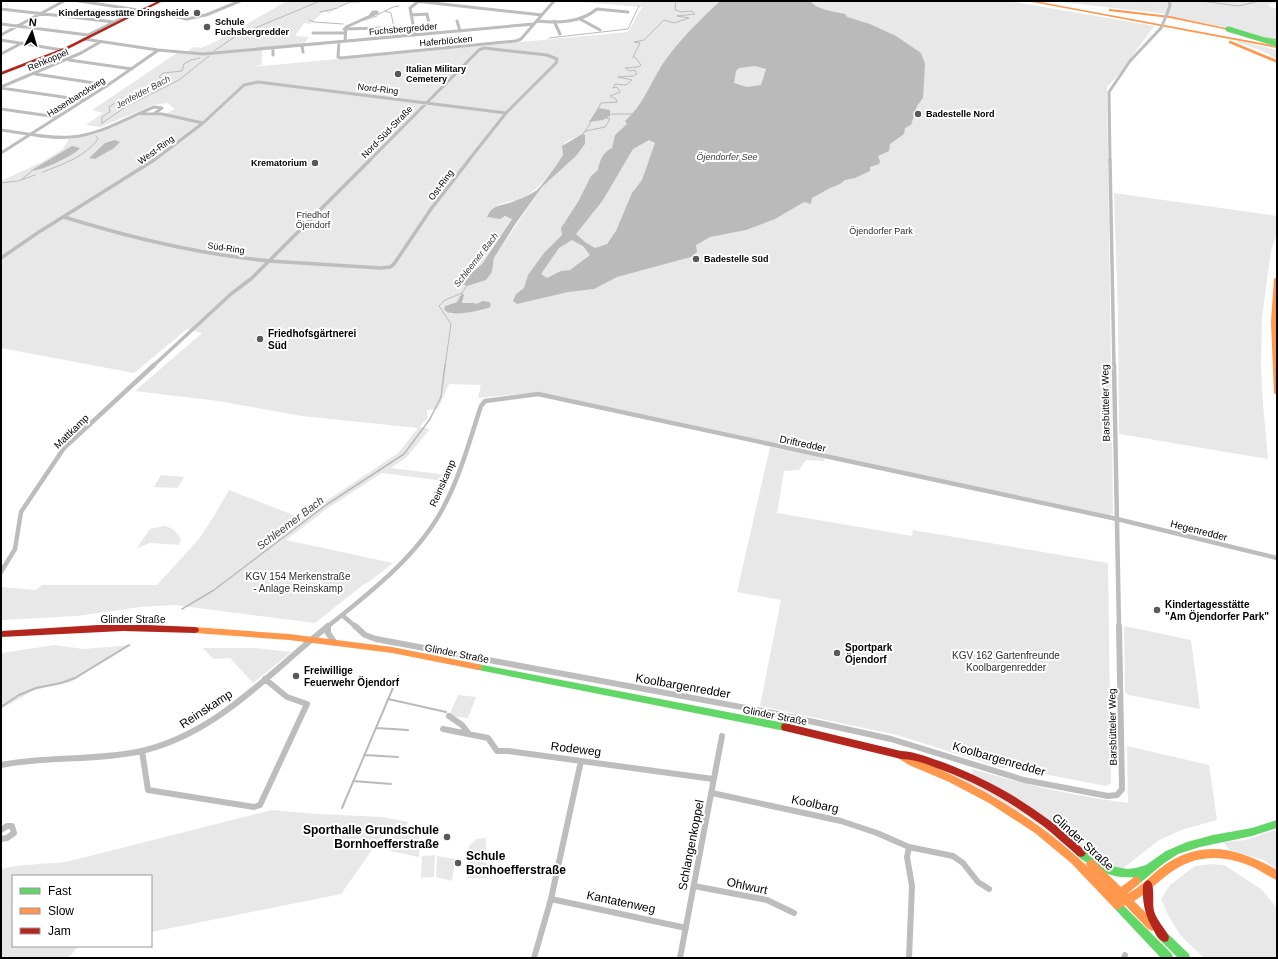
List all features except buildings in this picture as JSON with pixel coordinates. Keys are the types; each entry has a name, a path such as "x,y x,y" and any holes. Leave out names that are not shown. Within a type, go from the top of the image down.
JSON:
{"main road":[{"path":"1,74 87,38 161,1"},
{"path":"144,10 167,1"},
{"path":"1029,1 1277,46"},
{"path":"1042,1 1170,17 1228,29 1277,46"},
{"path":"1056,3 1277,40"},
{"path":"1171,26 1226,41 1277,62"},
{"path":"1277,279 1274,322 1277,393"},
{"name":"Glinder Straße","path":"1,634 90,629 170,628 224,631 392,650 781,726 840,739 901,755 913,755 951,769 991,788 1046,823 1079,851 1185,958"},
{"name":"Glinder Straße","path":"901,755 912,762 952,779 992,800 1038,830 1074,860 1168,958"},
{"path":"1116,903 1121,894 1150,868 1173,852 1187,846 1268,829 1277,824"},
{"path":"1079,851 1101,866 1117,873 1133,874 1150,868"},
{"path":"1116,903 1128,901 1181,860 1207,852 1217,852 1235,856 1258,864 1277,875"},
{"path":"1148,885 1146,899 1147,909 1151,919 1164,937"}],"street":[{"path":"1,35 64,1"},
{"path":"79,1 144,10 187,19 206,15 240,1"},
{"path":"415,1 542,15"},
{"name":"Haferblöcken","path":"339,42 338,57 341,58 516,40 521,39 554,1"},
{"name":"Barsbütteler Weg","path":"1117,795 1122,789 1109,92 1130,61 1161,28 1170,5 1169,1"},
{"path":"415,35 410,8 419,2"},
{"path":"1,9 43,12 114,22"},
{"path":"537,21 580,19 593,14 597,9 628,12"},
{"path":"87,38 114,22 144,10"},
{"path":"411,15 427,14 431,33"},
{"path":"344,29 351,23 370,16"},
{"path":"580,19 600,30"},
{"path":"457,21 460,31"},
{"path":"554,21 560,34"},
{"name":"Fuchsbergredder","path":"1,24 87,38 100,42 203,54 534,24"},
{"path":"344,29 380,28"},
{"path":"344,29 346,41"},
{"path":"313,33 345,33"},
{"path":"1,40 65,48"},
{"name":"Rehkoppel","path":"1,88 67,60 100,42"},
{"path":"1,54 22,43"},
{"path":"302,45 303,52"},
{"path":"273,48 274,55"},
{"name":"Nord-Süd-Straße","path":"193,330 269,261 481,49 548,55 556,58 556,63 506,113"},
{"name":"Hasenbanckweg","path":"1,153 108,85 157,51"},
{"path":"67,60 132,69"},
{"path":"33,74 108,85"},
{"name":"Nord-Ring","path":"248,83 258,82 506,113"},
{"name":"West-Ring","path":"1,258 167,152 203,123 248,83"},
{"path":"1,88 85,100"},
{"path":"1,130 56,137 85,134 154,107 162,108 155,113"},
{"path":"1,109 57,117"},
{"path":"133,116 155,113 203,123"},
{"name":"Ost-Ring","path":"390,267 396,262 448,187 506,113"},
{"name":"Süd-Ring","path":"64,217 127,236 179,248 232,257 269,261 381,268 390,267"},
{"name":"Mattkamp","path":"1,572 10,558 15,546 17,522 21,512 61,452 193,330"},
{"name":"Driftredder","path":"485,401 538,394 1117,519"},
{"name":"Reinskamp","path":"1,765 23,762 120,756 142,751 165,745 189,735 223,713 394,571 435,520 451,489 481,406 485,401"},
{"name":"Hegenredder","path":"1117,519 1277,558"},
{"name":"Koolbargenredder","path":"342,615 348,618 358,630 366,636 773,713 891,739 1024,780 1108,796 1117,795"},
{"path":"328,627 328,633 335,643"},
{"path":"142,751 148,790 254,807 260,805 307,704 287,697 265,679"},
{"path":"449,716 462,725 469,734"},
{"name":"Rodeweg","path":"443,729 488,738 497,751 581,760 713,779"},
{"name":"Schlangenkoppel","path":"680,958 722,736"},
{"path":"534,958 551,899 581,760"},
{"name":"Koolbarg","path":"712,793 841,821 877,833 909,847 959,858 965,863 972,876 982,886 989,889"},
{"path":"1,830 7,826 12,826 14,829 14,833 12,835 1,839"},
{"path":"909,847 907,857 912,886 909,958"},
{"name":"Ohlwurt","path":"694,886 766,900 794,913"},
{"name":"Kantatenweg","path":"551,899 686,928"}],"green space":[{"path":"287,1 350,1 329,13 323,12 310,24 304,23 295,36 309,37 304,44 201,53 187,52 193,47 201,48 217,41"},
{"path":"572,1 1009,1 1154,26 1120,73 1107,87 1113,514 1109,515 539,392 478,398 481,385 449,384 438,409 427,410 427,419 419,427 430,429 406,458 391,468 447,475 445,481 382,473 328,508 286,540 393,563 315,623 175,605 140,607 77,616 1,620 2,587 36,590 42,585 157,585 199,539 229,490 301,518 398,453 418,428 302,416 218,401 135,391 202,333 187,329 134,373 1,348 1,181 44,161 63,149 69,139 96,134 138,116 161,116 175,109 167,103 153,105 101,127 86,125 103,113 92,110 177,53 197,55 262,50 262,65 252,67 628,32 642,7","holes":["582,134 585,144 576,156 542,187 494,258 492,272 468,274 482,264 512,218 487,217 498,205 522,198 535,190 546,180 563,155 562,149 566,142","464,295 462,303 476,304 480,302 483,310 450,314 446,305 457,302"]},
{"path":"1052,1 1277,1 1277,3 1269,4 1269,6 1277,9 1277,39 1168,16 1168,14"},
{"path":"1239,41 1277,50 1277,59 1260,50 1236,42"},
{"path":"1114,193 1277,216 1277,234 1271,251 1262,318 1261,367 1268,459 1119,434 1118,314"},
{"name":"KGV 162 Gartenfreunde Koolbargenredder","path":"770,447 825,458 824,461 806,460 799,470 784,471 777,513 912,536 913,530 1108,563 1111,783 1106,786 1014,768 1002,768 897,735 760,706 781,600 737,592"},
{"path":"161,475 184,477 178,488 154,487"},
{"path":"164,526 174,530 178,534 181,539 179,545 150,543 137,548 150,529"},
{"path":"1124,626 1191,640 1200,709 1129,695 1125,692"},
{"path":"55,645 83,649 132,645 71,682 34,690 1,709 1,653"},
{"path":"203,648 255,648 291,652 253,683 230,658 213,659"},
{"path":"458,695 476,697 468,718 449,716"},
{"path":"1127,746 1209,765 1217,820 1184,829 1159,840 1121,870 1098,861 1028,805 972,774 973,769 1050,789 1128,803"},
{"path":"915,759 969,781 1019,810 1042,826 1065,844 1107,885 1070,849 1026,815"},
{"path":"272,810 383,817 408,822 406,827 386,830 341,894 152,932 152,875 12,875 12,947 78,947 68,958 1,958 1,869 25,865 66,862"},
{"path":"419,828 419,857 390,851 393,831"},
{"path":"1277,829 1277,869 1263,860 1230,850 1223,842 1246,840"},
{"path":"486,838 487,878 468,878 469,846 476,839"},
{"path":"435,855 434,877 421,878 422,856"},
{"path":"437,856 455,859 452,881 436,877"},
{"path":"1211,864 1224,865 1261,889 1277,908 1277,958 1204,958 1181,936 1169,917 1161,899 1170,885 1195,866"}],"water":[{"name":"Öjendorfer See","path":"720,1 811,1 816,6 845,14 847,17 870,24 896,36 921,53 925,64 923,98 917,106 911,125 905,128 904,134 890,144 889,151 878,156 880,161 879,164 870,167 870,171 855,178 845,180 812,198 811,204 804,202 775,219 746,230 710,237 696,245 697,252 691,257 617,277 594,289 568,292 517,304 513,301 516,294 524,288 528,275 544,253 562,235 561,228 578,202 591,176 598,170 602,157 609,149 612,148 615,135 627,124 625,121 637,108 668,56 689,32","holes":["755,66 766,69 761,85 747,87 734,83 736,71 739,68","649,140 655,143 642,180 632,193 616,231 607,244 595,248 576,234 603,200 633,149","572,240 583,246 590,255 570,270 561,271 547,278 541,274 559,248"]},
{"path":"598,108 610,110 610,116 603,120 589,122"},
{"path":"582,134 585,135 585,144 576,156 542,187 516,223 494,258 492,272 486,280 467,286 463,284 463,280 482,264 512,219 505,216 500,219 487,217 489,213 497,206 518,200 537,190 543,184 563,155 562,146"},
{"path":"115,140 120,142 114,148 95,159 89,158 105,143"},
{"path":"72,146 80,148 56,163 41,169 30,171"},
{"path":"462,293 464,295 462,303 476,304 483,301 489,302 491,304 490,307 468,312 447,312 444,309 445,306 457,302"}],"waterway":[{"name":"Jenfelder Bach","path":"214,51 236,36 320,1"},
{"name":"Schleemer Bach","path":"598,109 601,103 617,102 616,99 610,96 620,92 617,87 613,88 615,84 626,85 632,80 618,77 633,76 637,74 635,70 630,71 625,68 638,67 641,65 636,58 633,57 640,43 634,42 644,40 664,20 674,23 689,18 677,16 695,14 692,11 682,12 675,10 676,1"},
{"path":"1201,1 1238,6 1260,1"},
{"path":"339,7 350,2 359,2"},
{"path":"385,11 399,6"},
{"path":"549,38 628,29 639,6"},
{"path":"320,12 338,8"},
{"path":"377,15 385,11"},
{"path":"385,11 391,13 395,33"},
{"path":"364,20 377,16"},
{"path":"309,20 314,22 343,24"},
{"name":"Jenfelder Bach","path":"101,124 127,106 179,80 209,56"},
{"path":"102,123 102,117 110,112 109,107 115,103 131,99 133,97 130,95 167,80 159,77 163,73 182,71 184,64 191,60 200,58"},
{"path":"611,114 632,114"},
{"name":"Schleemer Bach","path":"586,131 605,127 610,119 606,118"},
{"name":"Schleemer Bach","path":"583,134 590,124 590,121"},
{"name":"Jenfelder Bach","path":"43,172 66,163 87,151 98,139 96,136"},
{"name":"Jenfelder Bach","path":"22,179 31,172"},
{"name":"Jenfelder Bach","path":"1,183 18,181 35,175"},
{"name":"Schleemer Bach","path":"445,366 451,324 439,306 445,300 462,293 467,285"},
{"name":"Schleemer Bach","path":"182,609 214,590 326,505 404,454 430,419 441,397 445,365"},
{"name":"Schleemer Bach","path":"1,707 19,695 36,688 61,683 75,678 129,645"},
{"path":"388,699 398,676"},
{"path":"364,755 388,699"},
{"path":"388,699 446,712"},
{"path":"376,728 408,730"},
{"path":"353,781 364,755"},
{"path":"364,755 398,757"},
{"path":"342,808 353,781"},
{"path":"353,781 391,784"}],"traffic: fast":[{"path":"1228,29 1277,44"},
{"path":"1258,37 1277,40"},
{"path":"478,667 785,727"},
{"path":"1136,881 1159,861 1175,851 1187,846 1252,832 1277,824"},
{"path":"1079,851 1110,870 1127,873 1146,870"},
{"path":"1117,905 1168,958"},
{"path":"1161,934 1185,958"}],"traffic: slow":[{"path":"1029,1 1277,47"},
{"path":"1110,10 1170,17 1228,29"},
{"path":"1230,42 1277,62"},
{"path":"1277,279 1274,322 1277,393"},
{"path":"195,630 289,637 392,650 478,667"},
{"path":"901,755 912,762 952,779 992,800 1038,830 1074,860 1117,905"},
{"path":"1136,881 1121,893 1116,903 1133,896 1172,866 1187,858 1202,854 1216,853 1245,859 1277,875"},
{"path":"1091,864 1152,926"}],"traffic: jam":[{"path":"1,74 67,48 161,1"},
{"path":"1,634 123,628 195,630"},
{"path":"785,727 901,755 916,757 953,770 995,790 1034,814 1081,853"},
{"path":"1148,885 1148,907 1152,919 1164,937"}],"place":[{"name":"Kindertagesstätte Dringsheide","path":"197,13"},
{"name":"Schule Fuchsbergredder","path":"207,27"},
{"name":"Italian Military Cemetery","path":"398,74"},
{"name":"Badestelle Nord","path":"918,114"},
{"name":"Krematorium","path":"315,163"},
{"name":"Badestelle Süd","path":"696,259"},
{"name":"Friedhofsgärtnerei Süd","path":"260,339"},
{"name":"Kindertagesstätte \"Am Öjendorfer Park\"","path":"1157,610"},
{"name":"Sportpark Öjendorf","path":"837,653"},
{"name":"Freiwillige Feuerwehr Öjendorf","path":"296,676"},
{"name":"Sporthalle Grundschule Bornhoefferstraße","path":"447,837"},
{"name":"Schule Bonhoefferstraße","path":"458,863"}],"park label":[{"name":"Friedhof Öjendorf","path":"313,220"},
{"name":"Öjendorfer Park","path":"881,231"},
{"name":"KGV 154 Merkenstraße - Anlage Reinskamp","path":"298,582"}]}
